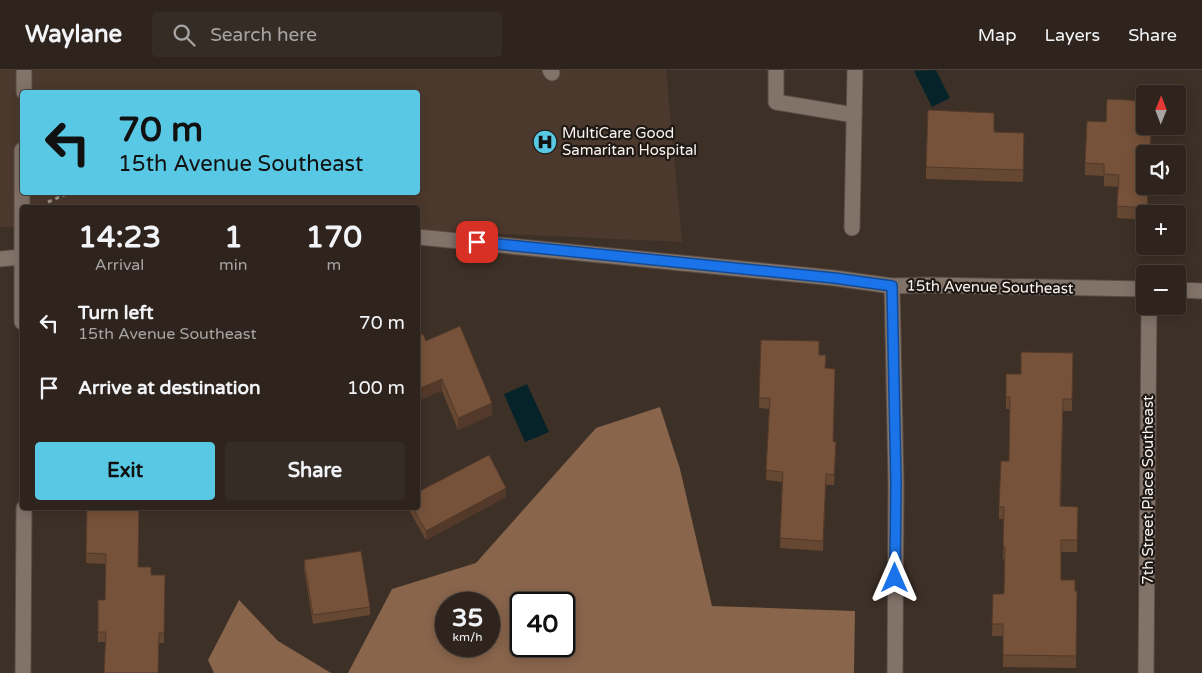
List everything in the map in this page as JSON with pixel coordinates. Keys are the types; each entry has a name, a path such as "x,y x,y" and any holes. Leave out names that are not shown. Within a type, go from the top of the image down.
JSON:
{"street":[{"path":"24,70 24,90"},
{"path":"776,70 776,102 854,115"},
{"path":"852,228 855,70"},
{"name":"15th Avenue Southeast","path":"420,236 834,278 892,286 1136,289"},
{"path":"0,259 20,257"},
{"path":"892,286 896,483 895,673"},
{"path":"1186,290 1202,291"},
{"name":"7th Street Place Southeast","path":"1146,673 1149,315"},
{"path":"23,673 24,510"}],"path":[{"path":"48,202 64,195"}],"shaded area":[{"name":"MultiCare Good Samaritan Hospital","path":"0,70 666,70 682,242 420,230 420,205 20,205 20,227 0,227"},
{"path":"660,407 680,469 712,606 855,611 854,673 348,673 392,589 476,563 596,428"},
{"path":"239,600 278,641 331,673 214,673 208,660"}],"water":[{"path":"936,70 950,98 932,107 914,71"},
{"path":"527,384 549,432 525,442 504,394"}],"building":[{"path":"1107,99 1136,101 1136,135 1151,135 1150,145 1136,145 1136,195 1148,195 1147,205 1136,205 1136,207 1117,206 1119,175 1104,174 1104,164 1085,163 1087,121 1106,122"},
{"path":"928,110 994,113 994,132 1024,133 1023,170 926,167"},
{"path":"460,326 492,403 458,418 442,379 420,388 420,335 423,334 426,341"},
{"path":"761,340 819,341 819,355 826,355 825,368 835,369 833,441 836,442 834,475 826,474 823,541 780,538 783,472 766,470 770,398 759,398"},
{"path":"1021,352 1073,353 1072,399 1063,399 1060,506 1078,507 1077,540 1061,540 1061,580 1075,580 1075,591 1077,591 1076,656 1003,655 1003,624 992,624 993,594 1004,594 1004,507 999,507 1001,461 1009,461 1010,397 1006,397 1006,374 1021,374"},
{"path":"489,455 506,488 426,531 414,510 420,510 420,491"},
{"path":"87,510 139,510 138,567 151,567 151,575 165,575 164,633 159,633 158,673 104,673 106,632 98,632 98,600 105,600 106,554 86,553"},
{"path":"361,551 370,607 313,615 304,560"}],"place":[{"name":"MultiCare Good Samaritan Hospital","path":"545,142"}],"route":[{"path":"477,242 834,278 892,286 896,483 895,578"}]}
